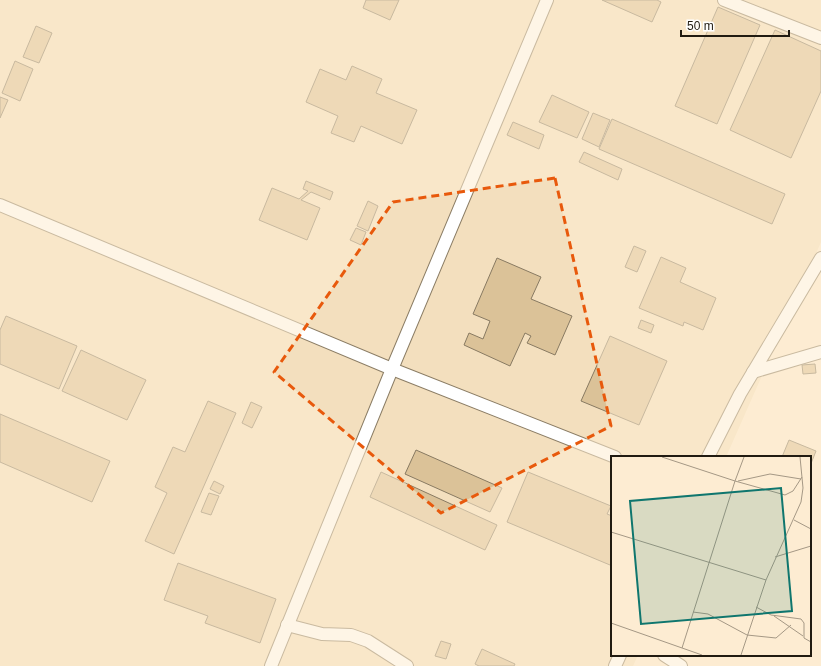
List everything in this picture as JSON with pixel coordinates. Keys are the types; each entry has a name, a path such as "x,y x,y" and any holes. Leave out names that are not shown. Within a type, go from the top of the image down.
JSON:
{"street":[{"path":"271,666 392,369 547,0"},
{"path":"724,0 821,38"},
{"path":"0,205 392,369 612,456"},
{"path":"709,456 740,394 821,258"},
{"path":"753,372 821,352"},
{"path":"287,625 322,634 351,635 368,641 407,666"},
{"path":"615,666 620,656"},
{"path":"666,656 681,666"}],"highlighted area":[{"path":"555,178 611,426 441,513 274,372 393,202"}],"shaded area":[{"path":"0,0 821,0 821,242 726,456 611,456 611,656 638,656 633,666 0,666"}],"building":[{"path":"366,0 399,0 390,20 363,8"},
{"path":"602,0 657,0 661,2 652,22"},
{"path":"718,7 760,25 717,124 675,106"},
{"path":"36,26 52,33 39,63 23,57"},
{"path":"775,30 821,51 821,91 791,158 730,130"},
{"path":"15,61 33,69 20,101 2,93"},
{"path":"352,66 382,79 376,93 417,110 402,144 361,126 354,142 331,133 338,116 306,102 320,69 346,80"},
{"path":"552,95 589,112 577,138 539,122"},
{"path":"0,97 8,100 0,118"},
{"path":"593,113 610,120 599,147 582,139"},
{"path":"612,119 785,194 772,224 599,149"},
{"path":"513,122 544,135 539,149 507,135"},
{"path":"584,152 622,169 618,180 579,162"},
{"path":"306,181 333,192 330,200 311,192 301,200 320,208 307,240 259,220 272,188 299,199 308,191 303,189"},
{"path":"368,201 378,206 368,231 357,226"},
{"path":"356,228 366,232 361,245 350,240"},
{"path":"634,246 646,251 637,272 625,267"},
{"path":"661,257 686,268 680,282 716,298 703,330 684,322 683,326 639,308"},
{"path":"497,258 541,277 531,299 572,316 555,355 527,343 531,336 525,333 510,366 464,345 469,333 483,339 490,321 473,314"},
{"path":"6,316 77,346 59,389 0,364 0,330"},
{"path":"641,320 654,325 651,333 638,328"},
{"path":"610,336 667,361 639,425 581,401"},
{"path":"81,350 146,380 127,420 62,391"},
{"path":"815,364 816,373 803,374 802,365"},
{"path":"208,401 236,413 174,554 145,541 167,493 155,487 173,447 185,452"},
{"path":"251,402 262,407 252,428 242,423"},
{"path":"0,414 110,461 92,502 0,462"},
{"path":"789,440 816,451 811,464 811,456 782,456"},
{"path":"416,450 502,488 490,512 405,474"},
{"path":"381,472 497,525 485,550 370,497"},
{"path":"528,472 611,506 607,514 611,516 611,563 610,565 507,522"},
{"path":"214,481 224,486 220,494 210,489"},
{"path":"209,493 219,496 211,515 201,512"},
{"path":"178,563 276,599 260,643 205,623 208,616 164,600"},
{"path":"441,641 451,644 446,659 435,656"},
{"path":"482,649 515,664 514,666 479,666 475,664"}]}
